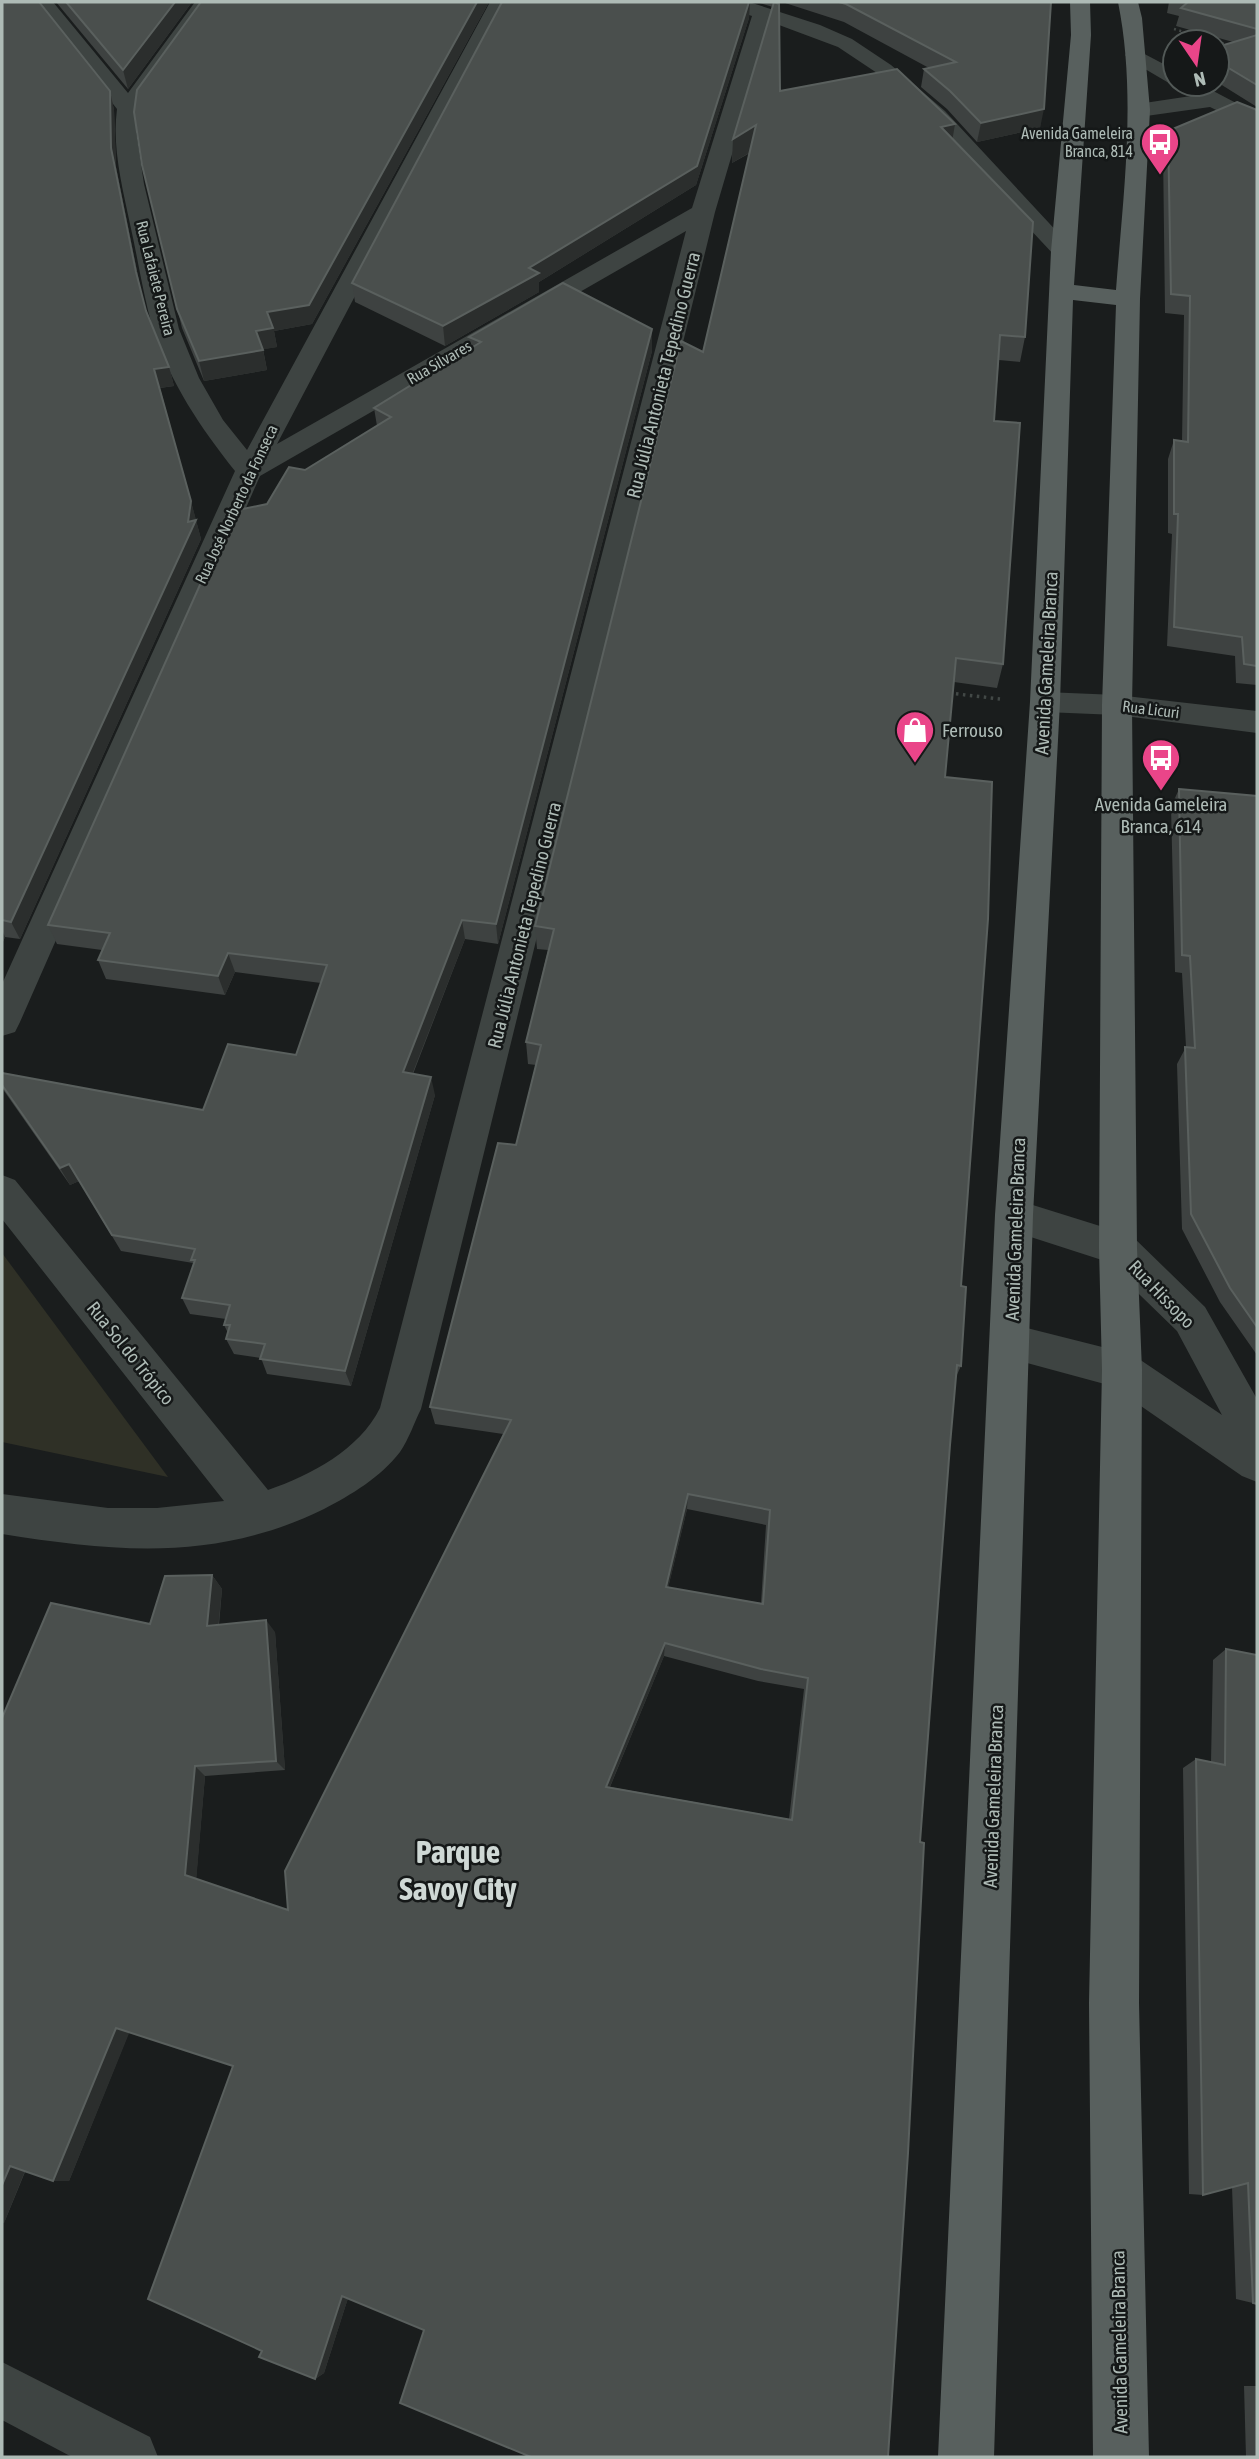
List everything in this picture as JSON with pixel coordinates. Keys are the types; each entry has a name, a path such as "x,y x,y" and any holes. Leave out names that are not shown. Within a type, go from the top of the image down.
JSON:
{"main road":[{"name":"Avenida Gameleira Branca","path":"966,2457 1014,1214 1045,702 1063,251 1082,35 1080,2"},
{"name":"Avenida Gameleira Branca","path":"1121,2457 1114,2003 1122,1370 1118,1248 1117,705 1128,299 1139,110 1130,10"},
{"path":"1062,290 1128,299"}],"street":[{"path":"43,2 128,107 205,2"},
{"name":"Rua José Norberto da Fonseca","path":"2,1022 248,471 500,2"},
{"path":"729,2 813,29 845,43 884,69 937,116 1063,251"},
{"name":"Rua Júlia Antonieta Tepedino Guerra","path":"2,1514 121,1530 206,1525 261,1514 345,1477 384,1440 400,1409 703,212 763,14"},
{"path":"1135,55 1161,71"},
{"path":"1208,98 1257,123"},
{"path":"1139,110 1212,100"},
{"name":"Rua Lafaiete Pereira","path":"128,107 125,131 128,154 166,329 186,378 211,422 248,471"},
{"name":"Rua Silvares","path":"248,471 703,212"},
{"name":"Rua Licuri","path":"1045,702 1117,705 1257,722"},
{"name":"Rua Sol do Trópico","path":"2,1191 261,1514"},
{"name":"Rua Hissopo","path":"1014,1214 1118,1248 1191,1319 1257,1438"},
{"path":"1011,1342 1122,1370 1257,1462"},
{"path":"2,2390 130,2457"}],"path":[{"path":"1130,10 1232,46"},
{"path":"947,693 1045,702"}],"shaded area":[{"path":"2,1253 168,1477 2,1442"}],"building":[{"path":"2,2 39,2 110,91 111,148 136,272 146,311 169,367 154,369 191,501 188,522 196,520 11,922 2,920"},
{"path":"66,2 175,2 123,70"},
{"path":"201,2 477,2 309,305 267,312 273,328 256,331 263,350 199,361 177,309 142,165 134,112 137,90"},
{"path":"502,2 749,2 697,166 529,268 539,273 443,326 352,283"},
{"path":"774,2 779,4 780,91 897,69 955,124 941,127 1033,222 1025,337 1000,335 994,421 1020,423 1003,664 956,658 945,777 992,782 988,919 961,1286 966,1287 961,1366 957,1365 950,1445 920,1842 924,1843 908,2153 888,2457 531,2457 400,2403 424,2330 342,2296 315,2379 259,2357 262,2351 148,2299 233,2066 116,2028 53,2181 10,2166 2,2185 2,1718 51,1603 150,1624 165,1576 212,1575 207,1626 266,1620 276,1761 195,1766 185,1875 288,1910 285,1871 511,1420 430,1407 498,1143 516,1145 541,1045 526,1042 554,929 535,926 681,341 703,352 756,125 733,139","holes":["688,1494 770,1510 763,1604 666,1587","665,1643 761,1669 808,1678 792,1820 606,1787"]},
{"path":"839,2 1051,2 1044,109 981,123 924,69 956,62"},
{"path":"1188,2 1257,2 1257,29 1181,8"},
{"path":"1257,35 1257,85 1231,69 1231,43"},
{"path":"1237,102 1257,110 1257,666 1244,664 1242,637 1174,627 1178,514 1174,514 1174,440 1188,442 1190,296 1171,294 1168,131"},
{"path":"563,283 652,329 496,924 462,920 403,1072 431,1077 345,1371 260,1359 265,1344 226,1339 230,1325 224,1325 230,1305 182,1298 195,1260 191,1260 195,1249 112,1235 69,1164 60,1168 2,1085 2,1073 203,1110 228,1044 296,1055 327,965 228,953 218,976 98,960 110,933 48,925 233,511 267,504 289,467 305,470 391,417 374,408 481,342 469,337"},
{"path":"1179,789 1257,796 1257,1327 1230,1288 1191,1214 1185,1047 1195,1048 1190,956 1182,955"},
{"path":"1226,1649 1257,1655 1257,2304 1253,2303 1248,2183 1203,2195 1196,1759 1225,1765"}],"place":[{"name":"Avenida Gameleira Branca, 814","path":"1160,176"},
{"name":"Ferrouso","path":"915,764"},
{"name":"Avenida Gameleira Branca, 614","path":"1161,792"}],"district":[{"name":"Parque Savoy City","path":"458,1870"}]}
